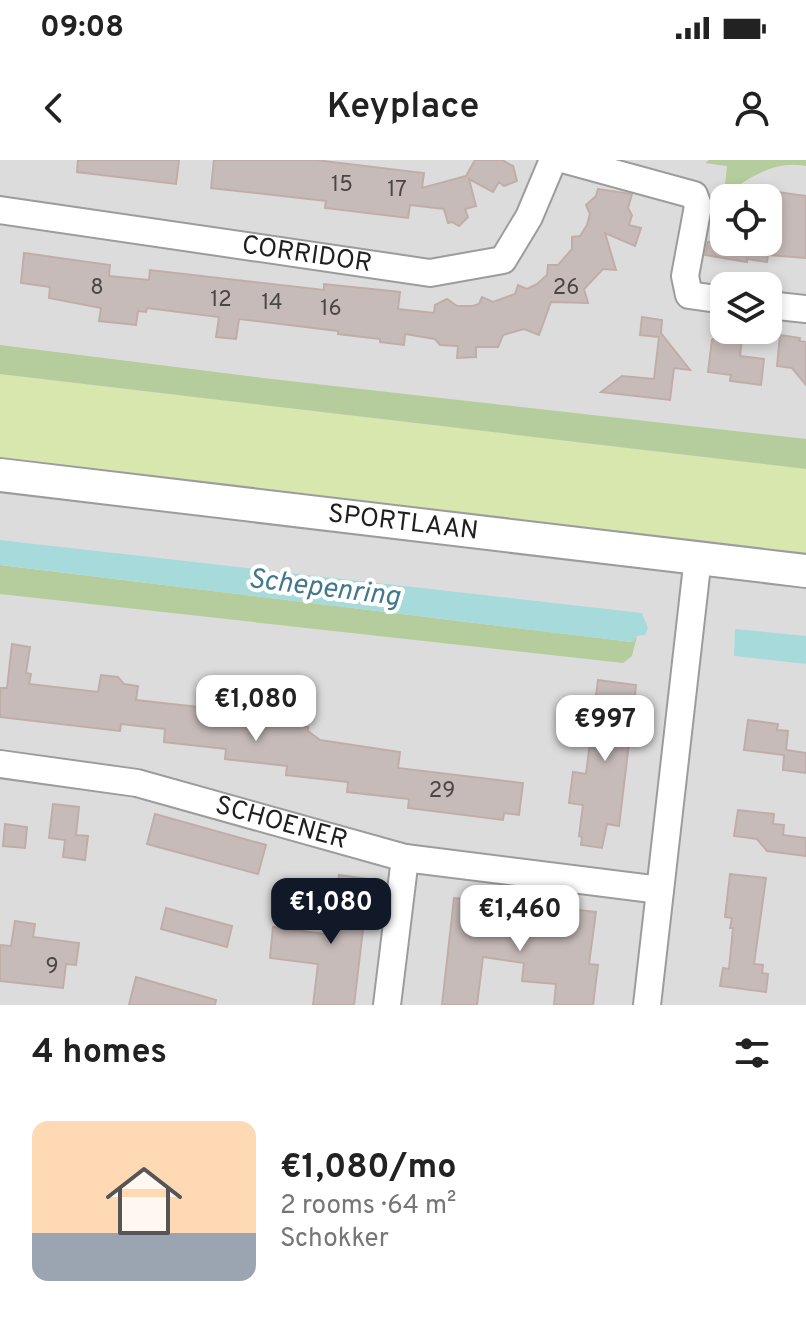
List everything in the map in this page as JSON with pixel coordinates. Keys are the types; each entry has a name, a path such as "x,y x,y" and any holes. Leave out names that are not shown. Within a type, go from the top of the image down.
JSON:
{"street":[{"name":"CORRIDOR","path":"0,210 430,273 503,260 529,217 553,160"},
{"path":"566,160 694,195 698,206 685,276 689,295 710,298"},
{"path":"782,306 806,309"},
{"name":"SPORTLAAN","path":"0,475 806,571"},
{"path":"647,1005 698,557"},
{"name":"SCHOENER","path":"0,764 137,783 405,858 660,890"},
{"path":"387,1005 405,858"}],"shaded area":[{"path":"0,160 806,160 806,1005 0,1005"}],"green space":[{"path":"709,160 806,160 806,166 773,168 741,184 725,184 727,166 705,163"},
{"path":"0,345 806,439 806,469 0,374"},
{"path":"0,374 806,469 806,553 0,458"},
{"path":"0,565 632,642 637,636 632,656 623,663 0,594"}],"water":[{"name":"Schepenring","path":"0,540 642,613 648,628 645,635 637,636 632,642 0,565"},
{"path":"735,629 806,636 806,664 734,656"}],"building":[{"path":"78,160 179,160 176,184 77,172"},
{"path":"214,160 315,160 424,173 422,188 466,176 475,160 502,160 513,166 517,181 504,186 499,182 493,192 469,179 476,206 465,209 468,217 459,226 448,223 444,209 410,205 408,218 325,208 326,201 211,188"},
{"path":"598,189 632,194 628,208 632,215 629,225 641,228 635,246 605,233 616,270 603,269 584,289 588,303 551,302 539,335 524,329 503,335 498,347 476,347 476,357 457,358 458,346 440,345 435,339 405,334 404,345 338,334 338,331 239,319 236,339 216,337 219,317 147,308 146,312 138,311 136,325 99,321 101,308 49,298 50,287 21,283 24,253 110,265 109,276 149,280 150,270 324,290 324,284 400,292 398,309 434,313 435,305 447,299 457,306 473,306 479,304 482,297 493,302 515,294 518,285 527,289 537,284 547,275 548,265 558,265 572,249 572,237 580,236 587,225 590,214 586,205 596,196"},
{"path":"782,193 806,196 806,258 781,256"},
{"path":"710,242 710,256 705,255"},
{"path":"711,256 768,256 767,262 747,259 747,262"},
{"path":"642,317 662,320 661,333 690,370 674,368 670,400 601,392 622,376 654,379 659,337 640,335"},
{"path":"782,335 806,342 806,385 792,368 777,366"},
{"path":"712,344 741,344 740,356 764,359 761,385 730,381 731,375 708,372"},
{"path":"12,644 30,647 26,673 31,674 29,684 98,692 101,675 118,677 124,684 138,686 136,700 270,712 269,721 308,727 308,731 320,740 400,752 398,768 523,783 519,815 504,813 503,820 408,808 409,799 347,792 348,782 286,775 287,766 225,759 226,749 164,742 165,729 121,724 120,731 0,717 0,688 7,688"},
{"path":"598,680 636,685 619,826 607,824 602,848 581,845 582,837 579,836 583,805 569,803 573,772 586,774"},
{"path":"748,720 778,724 777,730 788,731 786,750 806,753 806,773 783,770 784,755 744,750"},
{"path":"53,804 79,807 76,835 88,836 85,860 63,857 65,840 49,838"},
{"path":"738,810 774,814 773,824 784,825 783,835 806,838 806,856 767,851 757,839 734,836"},
{"path":"155,814 266,845 258,874 147,844"},
{"path":"5,824 27,827 25,848 3,846"},
{"path":"730,874 766,878 754,964 763,965 762,973 768,974 766,992 720,986 723,968 729,969 733,928 730,928 732,918 725,917"},
{"path":"339,875 369,879 354,1005 313,1005 318,964 270,958 273,927 332,935"},
{"path":"454,898 496,903 495,918 511,920 511,926 558,931 561,908 596,912 589,964 598,965 593,1005 554,1005 556,984 522,981 524,963 483,957 477,1005 442,1005"},
{"path":"166,908 232,926 227,947 161,929"},
{"path":"15,921 35,924 33,937 79,943 76,965 66,964 63,988 0,981 0,945 11,946"},
{"path":"136,977 216,1000 215,1005 129,1005"}]}
